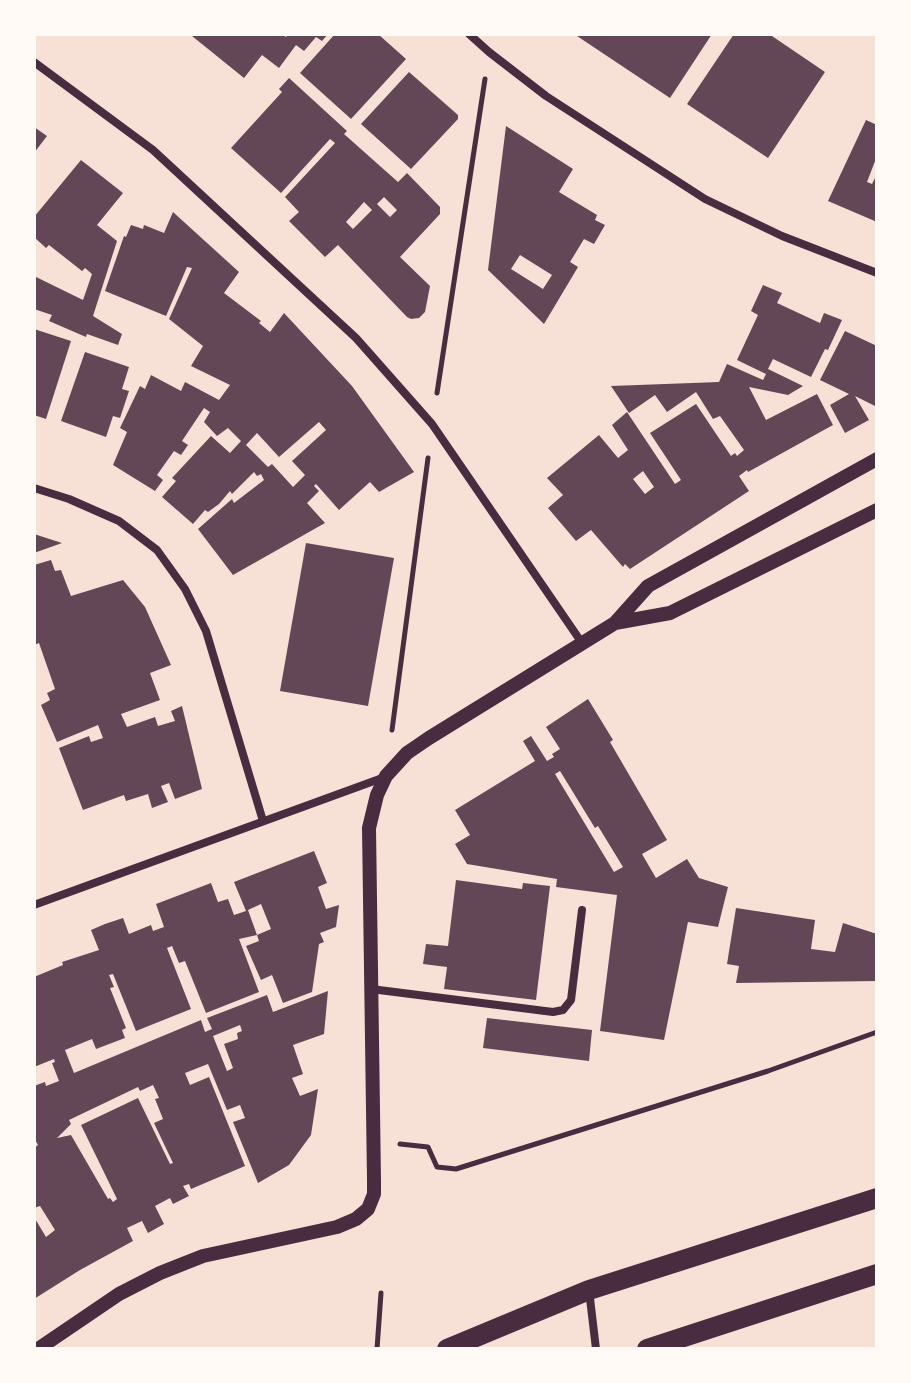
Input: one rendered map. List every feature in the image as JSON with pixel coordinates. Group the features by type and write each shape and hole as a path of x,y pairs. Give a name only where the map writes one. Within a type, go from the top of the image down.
{"main road":[{"path":"447,1349 589,1290 877,1198"},
{"path":"647,1349 877,1274"}],"street":[{"path":"469,34 546,96 705,199 782,236 877,273"},
{"path":"34,62 164,160 356,338 432,424 582,643"},
{"path":"38,1349 119,1294 160,1273 203,1256 337,1227 356,1219 368,1209 374,1194 369,828 377,795 386,776 407,753 429,738 615,623 648,586 877,459"},
{"path":"34,488 69,499 119,521 157,550 185,589 206,631 263,821"},
{"path":"615,623 670,613 877,510"},
{"path":"34,905 386,776"},
{"path":"371,989 553,1012 563,1010 571,1000 582,910"},
{"path":"589,1290 596,1349"}],"path":[{"path":"386,776 432,424 489,52"},
{"path":"373,1141 428,1147 437,1167 456,1169 768,1071 877,1032"},
{"path":"377,1349 381,1293"}],"building":[{"path":"193,34 282,34 286,37 288,34 328,34 322,41 316,37 304,51 296,45 279,68 262,55 244,78"},
{"path":"335,34 378,34 406,59 351,119 300,73"},
{"path":"574,34 712,34 670,98"},
{"path":"734,34 769,34 825,72 768,158 687,104"},
{"path":"409,72 458,115 458,119 411,169 361,124"},
{"path":"289,78 347,131 344,134 398,182 407,173 440,207 440,214 400,257 430,286 425,312 419,318 407,317 338,245 325,257 289,221 299,212 285,197 335,143 330,139 281,193 231,148 282,92 279,89","holes":["384,197 397,210 390,217 377,204","364,202 372,210 353,229 346,222"]},
{"path":"866,120 877,125 877,156 867,182 872,184 877,174 877,222 828,201"},
{"path":"506,126 573,169 559,192 597,215 595,220 605,225 594,244 584,239 570,262 578,267 544,324 488,270","holes":["520,255 552,275 543,289 511,269"]},
{"path":"34,127 47,136 34,153"},
{"path":"81,160 123,193 97,225 117,241 93,316 122,334 118,345 87,334 86,337 49,321 52,315 34,309 34,276 83,300 92,274 85,268 82,271 34,237 34,217"},
{"path":"173,212 239,272 224,293 261,321 259,323 270,332 284,313 352,386 414,472 379,492 370,482 339,510 316,484 314,486 319,491 307,503 325,523 233,575 198,529 232,499 234,503 264,480 261,474 257,476 254,472 232,494 230,491 219,504 208,512 205,510 193,524 162,497 176,481 172,478 211,436 230,453 241,441 228,428 217,436 204,422 210,412 204,408 182,441 188,445 181,455 174,451 157,475 163,480 155,491 113,465 127,432 120,428 140,386 145,389 151,375 181,391 185,382 219,400 230,385 191,366 203,346 169,319 192,268 187,267 166,316 105,291 124,236 131,225 143,229 144,225 164,233","holes":["319,422 326,430 292,461 305,475 293,487 272,464 268,467 246,445 257,433 279,457"]},
{"path":"763,285 782,293 777,303 820,323 824,313 842,320 811,377 773,359 768,369 803,386 788,395 749,387 766,420 817,394 833,425 747,470 739,476 749,491 630,569 625,564 623,567 591,530 576,541 548,508 563,495 547,478 599,435 618,458 628,450 612,425 627,412 675,484 681,480 650,433 696,404 731,456 735,453 737,456 744,450 720,416 713,419 696,392 667,412 655,395 629,413 611,386 719,382 727,364 763,380 766,374 737,360 758,315 751,311","holes":["643,471 654,487 645,494 633,479"]},
{"path":"34,329 71,341 46,419 34,415"},
{"path":"845,331 877,346 877,407 855,396 869,420 845,433 830,405 849,394 820,380"},
{"path":"85,352 129,367 122,389 129,391 120,418 113,416 106,437 61,421"},
{"path":"34,534 62,543 34,553"},
{"path":"306,543 394,558 368,706 280,691"},
{"path":"51,560 55,571 61,570 71,596 123,580 145,607 171,665 150,673 160,700 121,714 127,727 155,717 158,726 175,721 171,711 182,706 202,789 175,799 169,783 161,786 168,802 152,808 148,794 126,801 124,795 83,810 59,748 89,736 91,742 103,738 98,725 57,742 41,705 50,700 47,693 55,689 39,643 34,645 34,565"},
{"path":"588,699 667,840 642,854 656,878 687,859 699,878 728,887 718,927 688,922 664,1040 600,1031 617,895 556,887 557,879 467,864 455,844 470,835 455,810 535,761 523,741 531,736 547,761 554,757 552,754 560,749 546,727","holes":["560,771 595,828 598,826 623,867 614,872 555,774"]},
{"path":"314,851 327,883 318,887 326,909 339,905 336,927 320,933 324,942 319,944 312,992 283,1003 272,975 261,980 246,946 259,941 257,935 239,939 259,992 206,1013 185,961 179,963 172,946 167,948 191,1009 136,1031 113,974 109,975 114,987 110,988 126,1028 122,1030 125,1038 96,1049 92,1039 65,1050 74,1073 201,1020 205,1032 212,1029 207,1018 267,995 273,1012 328,991 324,1034 293,1045 303,1074 292,1078 300,1096 318,1089 311,1135 289,1165 258,1183 233,1122 245,1118 240,1105 227,1110 208,1064 185,1073 190,1085 209,1077 245,1166 191,1189 189,1184 183,1186 189,1196 173,1204 170,1198 155,1206 164,1224 148,1233 142,1221 127,1228 133,1241 34,1299 34,1217 46,1237 55,1230 40,1206 34,1208 34,1148 38,1145 34,1138 34,1086 59,1081 52,1063 54,1059 34,1067 34,977 63,965 62,962 99,950 91,930 105,924 123,918 129,934 151,925 153,931 164,927 156,904 211,883 218,902 228,899 234,915 246,911 234,882","holes":["261,904 271,929 257,935 248,910","240,1025 242,1031 237,1033 238,1039 224,1044 233,1068 227,1071 213,1036","153,1085 163,1119 154,1123 173,1163 170,1164 138,1098 81,1125 117,1199 113,1202 108,1199 71,1135 57,1138 71,1124 69,1120 138,1087 140,1091"]},
{"path":"456,880 522,889 523,883 550,886 536,1000 444,989 447,967 423,964 426,944 448,946"},
{"path":"736,908 815,920 811,949 835,952 843,923 877,934 877,981 736,983 739,966 727,964"},
{"path":"487,1018 592,1030 589,1061 483,1048"}]}
